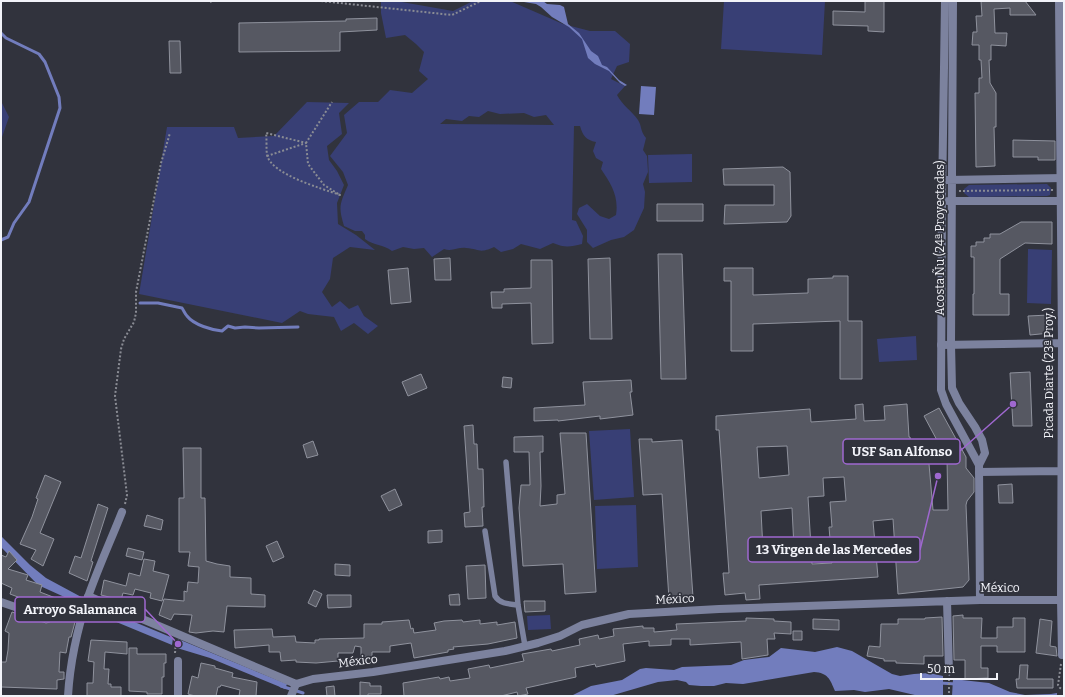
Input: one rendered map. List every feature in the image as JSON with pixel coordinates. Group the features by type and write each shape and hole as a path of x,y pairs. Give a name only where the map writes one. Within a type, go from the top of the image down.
{"street":[{"name":"Acosta Ñu (24ª Proyectadas)","path":"945,1 941,390 946,404 979,469"},
{"name":"Acosta Ñu (24ª Proyectadas)","path":"953,1 952,388 959,403 982,440 985,453 979,469 980,600"},
{"name":"Picada Diarte (23ª Proy.)","path":"1059,1 1058,52 1062,178 1063,343 1062,655"},
{"path":"944,34 953,33"},
{"path":"942,180 1062,178"},
{"path":"942,200 1062,201"},
{"path":"941,345 1063,343"},
{"path":"979,469 1062,471"},
{"path":"68,696 71,663 88,596 122,512"},
{"path":"88,596 296,686 291,696"},
{"name":"México","path":"296,686 313,679 373,672 506,651 560,636 582,625 629,614 718,609 947,601 1062,600"},
{"path":"947,601 949,674"},
{"path":"1,602 47,618"},
{"path":"178,661 178,696"}],"lane":[{"path":"506,462 518,605 525,646"},
{"path":"485,531 495,596 497,600 502,603 518,605"}],"path":[{"path":"321,1 452,15 481,1"},
{"path":"306,143 266,133 267,156 275,168 294,178 340,195 324,184 308,164 306,143 332,102"},
{"path":"122,512 127,495 115,396 123,344 134,322 136,313 136,292 161,163 170,133"},
{"path":"267,156 306,143"},
{"path":"952,191 1061,190"},
{"path":"175,651 176,639"},
{"path":"1062,655 1058,685 1060,688 1064,689"},
{"path":"949,674 949,696"}],"shaded area":[{"path":"381,1 396,1 453,11 473,1 510,1 563,24 590,31 615,31 630,44 629,62 617,66 611,79 625,86 617,95 638,120 646,138 643,150 647,156 648,172 643,184 645,192 644,208 634,230 624,237 611,240 593,248 587,242 587,230 577,214 579,208 587,204 600,216 609,219 616,215 617,208 611,185 601,169 603,162 596,158 593,151 596,142 585,137 580,126 574,126 572,220 576,221 583,236 582,244 574,246 561,246 553,243 540,249 521,244 513,249 501,252 494,247 482,251 466,248 450,250 444,249 432,257 424,248 414,249 403,247 392,251 365,239 365,235 362,231 355,231 344,226 341,214 341,205 348,185 343,172 330,156 347,133 344,115 359,102 378,102 390,90 412,93 428,79 419,71 424,52 405,35 386,38 381,13","holes":["488,111 500,114 524,113 534,117 546,115 554,125 440,124 446,119 462,121 469,116 479,117"]},
{"path":"518,1 543,1 547,4 560,5 564,7 568,24 579,33 591,51 598,56 602,65 607,67 619,80 627,85 625,86 620,83 609,71 595,64 588,58 582,39 569,27 552,17 536,4"},
{"path":"724,1 825,1 822,55 721,49"},
{"path":"641,86 656,87 654,115 639,114"},
{"path":"1,101 9,117 1,140"},
{"path":"307,102 349,103 339,113 342,134 327,146 329,160 337,171 344,185 337,203 338,224 356,235 375,250 350,247 333,258 330,279 322,292 332,307 340,301 349,309 358,305 364,316 378,326 368,334 354,323 341,331 334,317 308,314 300,311 282,323 139,294 167,127 234,127 238,138 274,136"},
{"path":"692,154 692,182 649,183 648,155"},
{"path":"1047,184 1051,188 1050,195 1047,196 969,197 964,193 964,189 969,185"},
{"path":"1028,249 1052,250 1051,304 1027,303"},
{"path":"916,336 917,360 879,362 877,339"},
{"path":"630,429 634,497 594,500 589,431"},
{"path":"636,505 638,567 597,569 595,506"},
{"path":"1,536 30,565 46,578 85,599 82,605 38,585 1,547"},
{"path":"88,601 173,638 172,645 87,608"},
{"path":"550,615 551,629 528,630 527,616"},
{"path":"178,639 287,684 285,689 210,658 177,648"},
{"path":"837,647 852,651 892,674 900,676 929,673 943,676 943,696 919,696 889,689 865,692 854,690 835,691 828,677 814,672 743,684 726,683 714,686 701,686 689,685 686,682 677,680 658,682 610,696 563,696 573,695 591,686 622,680 640,669 674,670 682,667 731,665 744,660 769,657 781,648 815,652"},
{"path":"953,679 989,683 1010,692 1025,695 1057,693 1057,696 952,696"}],"building":[{"path":"865,1 884,1 884,32 868,31 868,26 833,25 833,11 865,12"},
{"path":"981,1 1025,1 1036,15 1010,15 1010,8 994,9 995,33 1007,33 1006,46 991,45 991,60 989,60 990,83 996,93 996,127 994,127 995,166 976,167 975,93 979,93 979,78 982,78 981,60 979,60 979,45 972,45 973,32 977,32 976,16 982,16"},
{"path":"377,18 377,30 340,32 340,51 239,52 239,23 346,21 346,19"},
{"path":"169,41 180,41 181,73 170,73"},
{"path":"1013,140 1055,141 1055,160 1038,160 1038,157 1013,157"},
{"path":"783,167 790,172 791,216 787,222 724,224 725,205 774,205 774,185 724,185 723,169"},
{"path":"657,204 703,204 703,221 657,221"},
{"path":"1021,222 1052,222 1052,244 1025,243 1000,259 1000,294 1009,294 1009,315 973,315 974,257 971,257 971,246 976,246 976,242 984,242 984,238 990,238 990,234 1000,234"},
{"path":"658,254 682,254 686,379 661,379"},
{"path":"450,258 451,280 435,280 434,259"},
{"path":"610,258 612,339 590,339 588,259"},
{"path":"531,260 552,260 553,343 532,344 531,303 502,304 502,308 492,308 491,292 504,292 504,289 531,288"},
{"path":"408,268 411,302 391,304 388,270"},
{"path":"724,268 753,268 753,295 808,293 808,279 848,276 848,321 862,321 862,379 840,379 840,321 753,324 753,351 731,351 731,281 724,281"},
{"path":"1049,315 1050,333 1030,335 1028,316"},
{"path":"1030,372 1032,426 1013,426 1010,373"},
{"path":"421,374 427,388 408,396 402,382"},
{"path":"503,377 512,378 511,388 502,387"},
{"path":"631,380 632,392 630,392 633,415 600,419 600,416 558,421 534,421 534,408 585,405 583,382"},
{"path":"863,404 864,421 885,420 884,406 907,404 909,437 911,443 927,441 933,510 948,510 947,459 924,416 939,408 966,457 966,468 974,478 974,492 967,501 966,505 969,580 963,587 898,594 893,519 873,521 878,577 759,585 760,599 746,600 745,593 725,595 723,573 729,573 719,430 716,430 716,416 810,409 811,422 856,419 855,405","holes":["787,446 789,475 759,478 757,447","844,477 846,501 830,502 832,527 829,527 832,563 812,564 808,497 824,496 823,478","792,508 794,548 763,550 761,511"]},
{"path":"473,425 474,444 477,444 478,469 483,469 483,526 465,527 464,513 470,512 464,426"},
{"path":"560,433 586,433 596,592 565,594 563,564 523,566 519,508 521,485 530,485 529,452 514,452 514,437 543,436 543,452 540,452 540,506 557,504 557,495 565,494"},
{"path":"639,439 652,439 652,442 682,440 693,597 669,599 662,494 643,495"},
{"path":"313,441 318,455 307,458 303,445"},
{"path":"183,448 201,448 201,498 205,498 206,561 230,566 230,577 251,578 251,594 265,595 265,607 227,606 224,632 189,632 192,615 174,614 171,620 159,615 164,599 184,601 184,591 187,592 188,582 198,583 199,567 188,566 190,552 179,552 179,498 184,498"},
{"path":"45,475 61,482 40,533 54,539 43,566 31,559 36,550 20,544 32,517 38,499 36,498"},
{"path":"1012,484 1013,503 999,503 998,485"},
{"path":"395,489 402,505 389,511 381,496"},
{"path":"98,504 108,508 91,561 93,562 87,581 69,573 75,556 81,558"},
{"path":"147,515 163,520 161,530 144,526"},
{"path":"442,530 442,542 428,543 428,531"},
{"path":"277,541 284,557 273,562 266,546"},
{"path":"128,548 144,552 142,560 126,556"},
{"path":"9,551 17,560 8,569 28,575 26,580 42,585 40,592 79,607 71,637 69,637 66,653 60,652 59,672 64,672 64,679 57,680 57,689 1,687 1,662 6,662 8,650 9,633 5,631 12,612 46,623 50,622 52,617 49,613 16,601 18,597 10,594 12,588 1,583 1,555 6,557"},
{"path":"144,559 155,561 153,571 169,575 162,601 150,598 151,593 135,589 133,595 123,593 121,600 101,595 104,580 126,586 129,573 140,576"},
{"path":"335,564 350,565 350,576 335,575"},
{"path":"485,565 486,598 468,599 466,566"},
{"path":"314,590 322,594 316,607 308,603"},
{"path":"459,594 460,605 450,605 449,595"},
{"path":"327,595 351,595 351,607 328,608"},
{"path":"524,601 545,601 545,611 525,612"},
{"path":"963,615 963,618 982,618 981,638 997,638 997,627 1013,627 1013,618 1025,618 1025,652 997,652 997,646 981,646 981,668 988,668 988,678 965,679 965,660 954,660 953,616"},
{"path":"942,617 943,656 924,656 924,664 896,663 896,661 884,661 884,659 867,656 869,646 880,647 881,624 898,624 898,619 925,619"},
{"path":"746,618 774,619 774,621 791,622 791,634 774,633 775,639 767,639 768,655 742,659 741,642 690,645 690,639 671,639 671,645 649,646 649,641 623,644 625,661 596,667 595,664 575,668 576,677 526,688 528,694 518,696 517,692 501,696 404,696 403,683 439,677 440,679 449,677 450,681 470,678 468,669 489,665 490,668 524,661 522,654 551,649 552,651 580,645 579,639 598,635 599,639 614,636 613,629 643,626 643,628 654,628 654,632 677,630 676,624 746,621"},
{"path":"813,619 839,620 839,630 813,629"},
{"path":"1040,619 1052,621 1050,646 1056,647 1057,656 1036,653"},
{"path":"409,620 411,629 413,628 414,633 436,630 434,623 444,621 462,620 463,622 480,620 480,624 497,622 497,625 515,622 517,638 488,644 453,647 454,649 448,650 448,652 414,658 411,643 390,646 390,652 372,652 372,657 361,657 361,647 355,646 353,653 338,653 338,661 316,663 296,662 296,660 281,661 280,652 269,652 269,645 235,648 234,630 272,629 273,637 295,636 296,642 315,643 315,640 319,639 364,638 364,624 382,624 382,622"},
{"path":"793,631 802,631 802,640 793,640"},
{"path":"91,640 127,642 127,654 105,652 104,669 109,669 108,684 111,684 111,687 121,687 121,696 87,696 87,683 93,683 94,662 88,661"},
{"path":"129,648 137,648 137,654 166,654 166,663 164,663 164,677 162,677 162,694 147,694 147,692 129,691"},
{"path":"201,663 215,666 215,668 233,673 232,677 257,682 256,696 239,696 240,690 221,685 218,687 216,696 195,696 188,694 192,676 198,678"},
{"path":"1020,665 1028,665 1027,679 1053,679 1053,688 1017,688 1016,679 1019,679"},
{"path":"360,682 370,683 370,686 381,686 381,694 368,694 368,696 360,696"},
{"path":"334,686 335,696 327,696 326,687"}],"waterway":[{"path":"1,33 6,38 39,54 45,62 59,97 60,108 29,202 14,223 8,237 1,240"},
{"path":"140,303 158,303 182,308 186,315 194,322 208,328 222,331 228,326 235,328 298,327"},
{"path":"940,683 956,684"},
{"path":"281,686 303,693"}],"place":[{"name":"USF San Alfonso","path":"1013,404"},
{"name":"13 Virgen de las Mercedes","path":"938,476"},
{"name":"Arroyo Salamanca","path":"178,644"}]}
